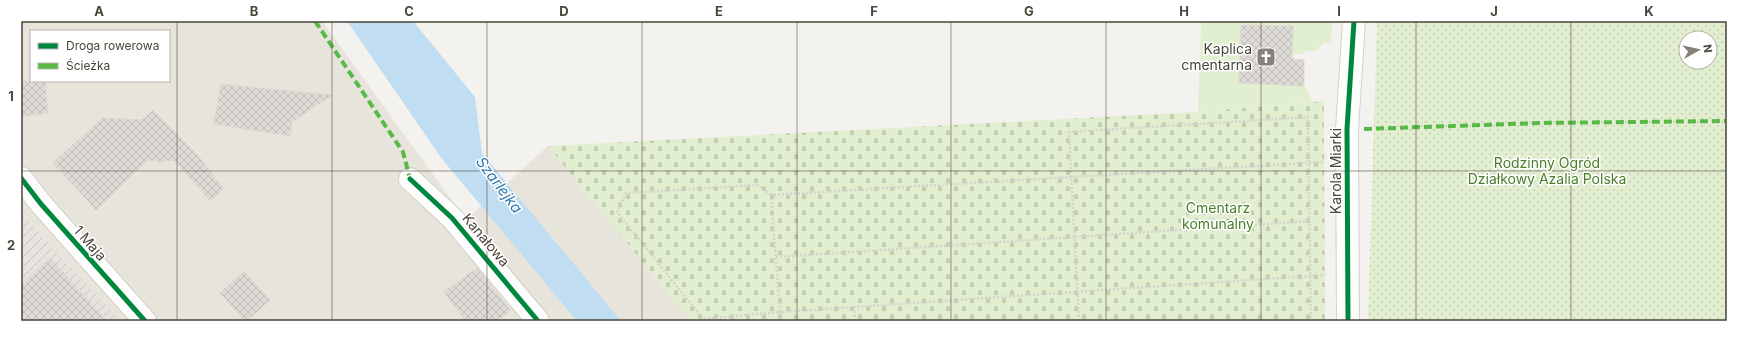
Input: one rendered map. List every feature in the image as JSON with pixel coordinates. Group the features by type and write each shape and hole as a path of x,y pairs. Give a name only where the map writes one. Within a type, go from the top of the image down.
{"street":[{"name":"Karola Miarki","path":"1348,321 1347,129 1354,21"},
{"name":"1 Maja","path":"21,178 41,204 145,321"},
{"name":"Kanałowa","path":"410,179 452,218 538,321"}],"path":[{"path":"1079,321 1069,132 1308,117 1310,162 1311,321"},
{"path":"1324,161 771,194 758,185 626,193 617,212 703,318 1325,275"},
{"path":"771,194 780,321"},
{"path":"776,257 1310,221"},
{"path":"854,307 855,321"}],"shaded area":[{"path":"21,21 322,21 466,220 548,146 691,321 121,321 21,213"},
{"path":"21,213 121,321 21,321"}],"green space":[{"path":"1201,21 1332,21 1331,43 1323,43 1316,51 1305,51 1304,54 1292,54 1293,27 1241,25 1239,83 1304,86 1313,102 1198,112"},
{"name":"Rodzinny Ogród Działkowy Azalia Polska","path":"1377,21 1727,21 1727,321 1368,321"},
{"name":"Cmentarz komunalny","path":"1324,101 1325,321 691,321 548,146 1198,112"}],"water":[{"name":"Szarlejka","path":"347,21 413,21 475,97 482,153 621,321 577,321 442,159"}],"building":[{"name":"Kaplica cmentarna","path":"1241,25 1293,26 1292,59 1304,60 1304,86 1239,83"},
{"path":"21,81 45,82 48,113 21,117"},
{"path":"221,84 332,95 292,122 290,136 214,124"},
{"path":"153,110 199,157 224,189 210,201 174,160 158,162 148,160 96,210 53,163 102,118 142,120"},
{"path":"50,258 107,321 21,321 21,285"},
{"path":"477,268 511,311 496,321 465,321 444,292"},
{"path":"244,271 270,300 247,321 245,321 220,293"}],"marked path":[{"path":"315,21 403,152 410,179"},
{"path":"1364,129 1540,123 1727,121"}],"cycle path":[{"path":"1348,321 1347,129 1354,21"},
{"path":"21,178 41,204 145,321"},
{"path":"410,179 452,218 538,321"}],"place":[{"name":"Kaplica cmentarna","path":"1266,57"}]}
